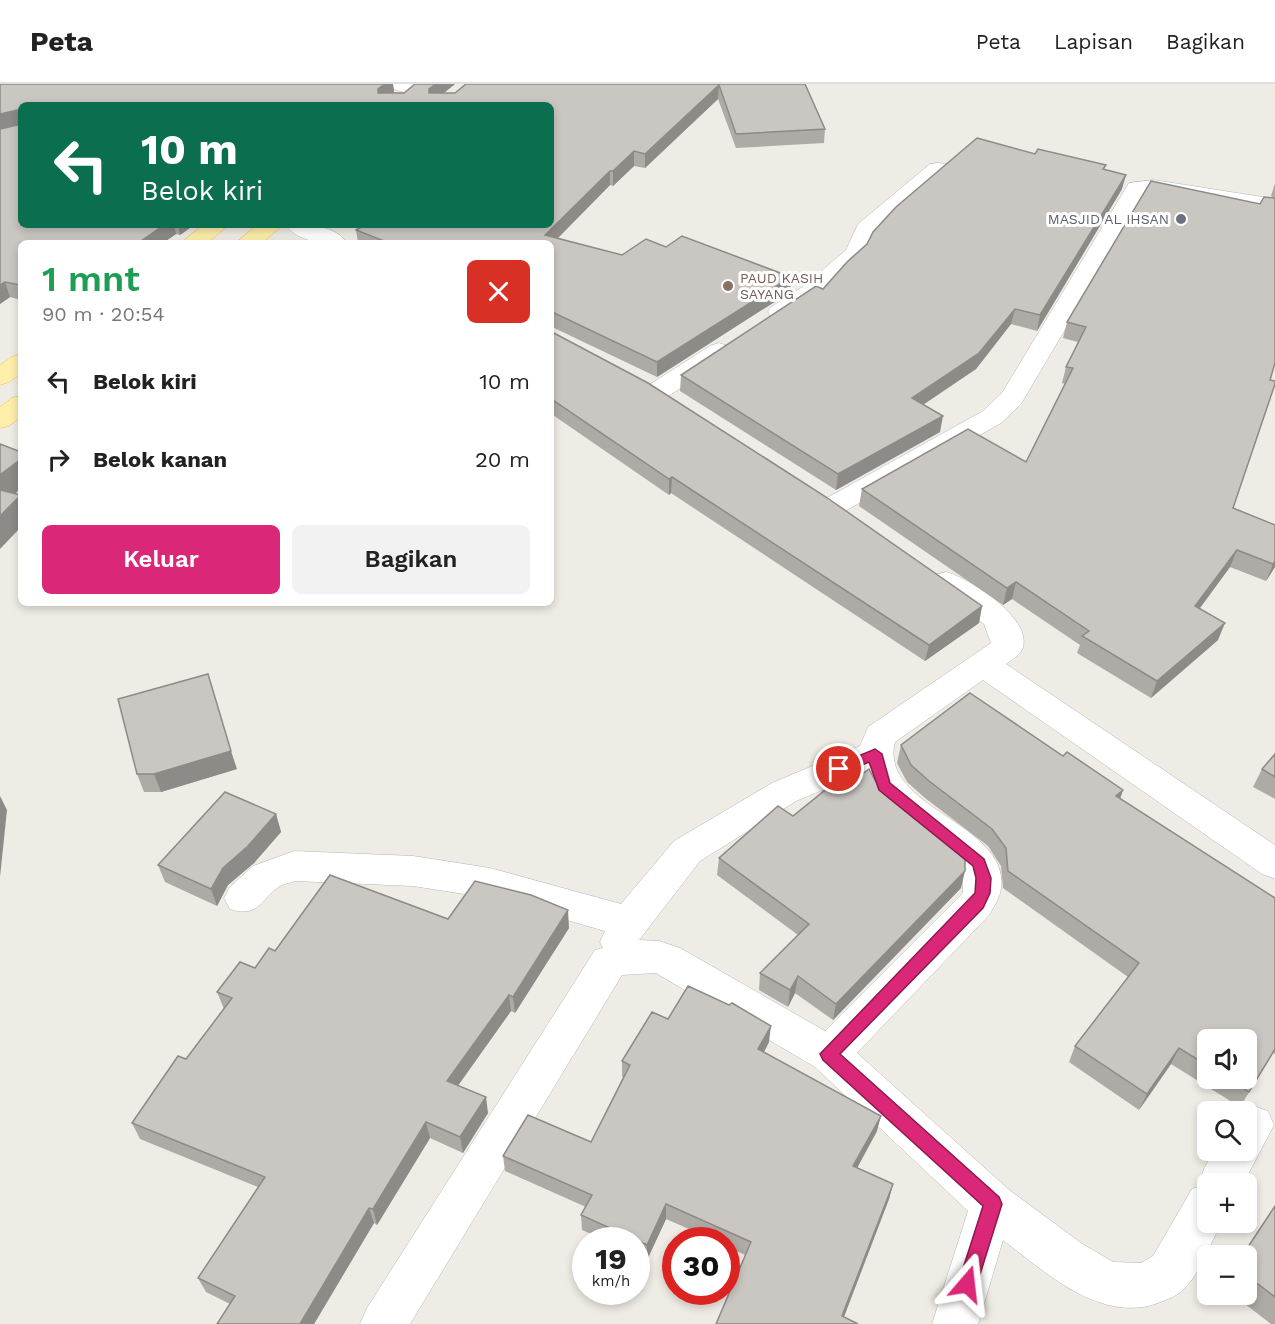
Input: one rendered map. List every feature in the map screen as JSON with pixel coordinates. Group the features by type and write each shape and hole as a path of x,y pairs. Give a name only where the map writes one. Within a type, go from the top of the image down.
{"main road":[{"path":"394,102 411,86"},
{"path":"196,240 214,228"},
{"path":"251,240 268,228"},
{"path":"0,420 18,406"}],"street":[{"path":"764,322 812,291 856,253 866,229 938,169"},
{"path":"835,505 992,417 1012,398 1137,188 1154,186 1275,206"},
{"path":"304,228 330,240"},
{"path":"687,410 643,383 735,341"},
{"path":"806,486 864,526"},
{"path":"829,1054 977,903 982,893 984,878 979,863 885,787 878,773 875,754 880,736 1007,647 1006,628 1000,620 922,566"},
{"path":"985,664 1275,864"},
{"path":"382,1324 609,962 629,922 687,851 784,792 875,754"},
{"path":"243,898 266,876 294,866 401,871 490,883 629,922"},
{"path":"609,962 653,954 666,959 829,1054 993,1204 1079,1267 1110,1284 1131,1288 1147,1286 1169,1272 1197,1223"},
{"path":"955,1324 993,1204"}],"building":[{"path":"0,84 385,84 378,89 378,93 404,93 415,84 436,84 429,89 429,93 455,93 466,84 805,84 825,129 736,134 719,85 645,154 634,151 613,171 610,171 554,226 554,102 18,102 18,110 0,114"},
{"path":"18,125 18,228 160,228 142,240 18,240 18,285 5,282 0,285 0,129"},
{"path":"977,138 1035,154 1038,149 1106,165 1103,169 1126,175 1040,315 1015,309 979,353 912,398 943,416 838,474 681,375 816,286 823,289 867,244 873,232 896,207"},
{"path":"1151,181 1260,204 1264,197 1275,198 1275,363 1270,380 1275,381 1275,384 1233,508 1275,525 1275,561 1273,564 1237,550 1195,606 1225,623 1157,681 1082,636 1089,631 1016,582 1007,588 862,489 968,429 1026,462 1073,368 1066,367 1086,327 1067,322"},
{"path":"360,228 552,228 545,235 622,255 646,239 666,247 682,236 791,277 657,362 554,313 554,240 381,240 356,230"},
{"path":"554,333 648,383 826,497 982,606 929,645 672,477 669,479 554,401"},
{"path":"0,444 18,451 18,461 0,475"},
{"path":"0,490 18,494 18,498 0,516"},
{"path":"208,674 231,751 154,774 137,774 118,699"},
{"path":"970,693 1063,756 1067,752 1123,790 1116,796 1275,898 1275,1049 1257,1079 1257,1029 1197,1029 1197,1059 1179,1048 1147,1094 1075,1046 1139,963 1008,871 1006,848 992,829 911,765 901,745"},
{"path":"1275,754 1275,777 1262,769"},
{"path":"869,769 875,780 965,855 965,871 836,1004 798,976 790,990 760,973 809,924 719,858 778,806 793,816 845,774 854,780"},
{"path":"225,792 276,814 248,846 223,868 211,889 158,865"},
{"path":"330,875 448,919 475,881 531,895 568,910 513,997 509,995 447,1081 486,1097 460,1137 426,1122 373,1209 369,1208 300,1324 217,1324 235,1296 198,1278 265,1177 132,1123 178,1056 186,1059 232,998 217,992 240,962 255,968 269,948 275,951"},
{"path":"688,986 729,1005 732,1003 771,1026 758,1049 881,1116 853,1166 893,1184 842,1316 858,1324 716,1324 724,1305 740,1305 740,1268 751,1242 740,1237 740,1227 717,1227 666,1204 650,1239 650,1227 607,1227 581,1215 592,1195 503,1156 528,1115 591,1142 630,1065 622,1061 652,1012 668,1019"},
{"path":"1275,1206 1275,1297 1257,1283 1257,1245 1249,1245"}],"place":[{"name":"MASJID AL IHSAN","path":"1181,219"},
{"name":"PAUD KASIH SAYANG","path":"728,286"}],"route":[{"path":"839,769 875,754 878,773 885,787 979,863 984,878 982,893 977,903 829,1054 993,1204 967,1284"}]}
